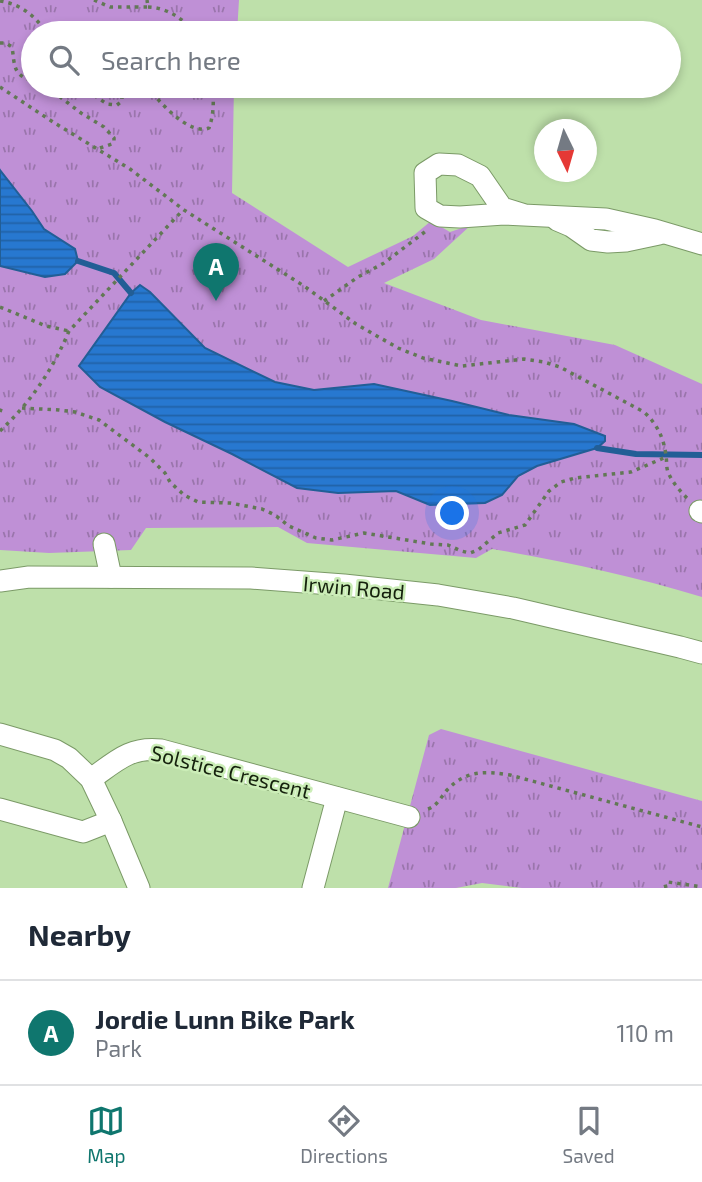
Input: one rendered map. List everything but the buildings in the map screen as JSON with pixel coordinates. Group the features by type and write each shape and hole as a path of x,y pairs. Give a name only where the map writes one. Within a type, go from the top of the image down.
{"street":[{"path":"525,215 502,208 480,176 458,164 439,164 425,173 426,208 440,216 549,216 592,240 626,241 665,233 702,244"},
{"path":"104,544 110,577"},
{"name":"Irwin Road","path":"0,581 29,577 251,578 344,584 438,595 513,608 702,653"},
{"path":"0,734 55,750 69,758 91,779 139,888"},
{"name":"Solstice Crescent","path":"91,779 125,755 147,748 337,797 418,813"},
{"name":"Solstice Crescent","path":"313,888 337,797"},
{"path":"0,809 83,832 111,821"}],"path":[{"path":"94,0 110,7 159,9 172,13 183,21"},
{"path":"147,0 148,7"},
{"path":"0,1 29,12 37,21"},
{"path":"0,43 12,47 13,62 21,76"},
{"path":"0,87 130,169 184,210 304,286 366,330 398,348 423,358 462,366 524,359 544,362 560,367 644,412 652,420 664,443 667,470 671,478 701,511"},
{"path":"62,98 101,125 114,138 112,144 97,149"},
{"path":"98,98 107,104 117,105 122,98"},
{"path":"157,98 180,119 204,130 209,128 213,114 212,98"},
{"path":"0,431 45,379 69,331 184,210"},
{"path":"324,301 403,250 445,216"},
{"path":"0,307 46,326 69,331"},
{"path":"0,412 2,406"},
{"path":"22,408 67,411 99,420 150,458 184,495 198,502 230,503 262,509 306,535 324,540 364,533 449,545 470,553 478,550 498,533 524,524 549,491 561,482 631,472 666,457"},
{"path":"418,813 432,808 460,778 488,772 510,775 702,827"},
{"path":"666,888 665,884 668,882 702,887"}],"green space":[{"path":"0,0 239,0 238,21 21,21 21,98 234,98 232,193 348,267 413,236 431,221 450,232 471,225 434,259 384,283 481,320 615,345 702,384 702,597 598,570 492,549 476,558 307,543 278,527 146,528 131,550 49,553 0,550"},
{"path":"441,729 702,801 702,888 522,888 482,883 456,888 388,888 429,735"}],"water":[{"path":"0,170 44,229 75,249 78,261 65,274 45,277 0,266"},
{"path":"140,285 205,348 275,382 314,390 374,384 509,415 574,424 605,436 605,441 597,448 537,466 518,476 502,495 485,503 430,505 396,491 338,493 297,488 100,387 79,366 131,293"}],"waterway":[{"path":"78,261 114,273 131,293"},
{"path":"597,448 636,454 702,455"}],"place":[{"name":"Jordie Lunn Bike Park","path":"216,301"}]}
